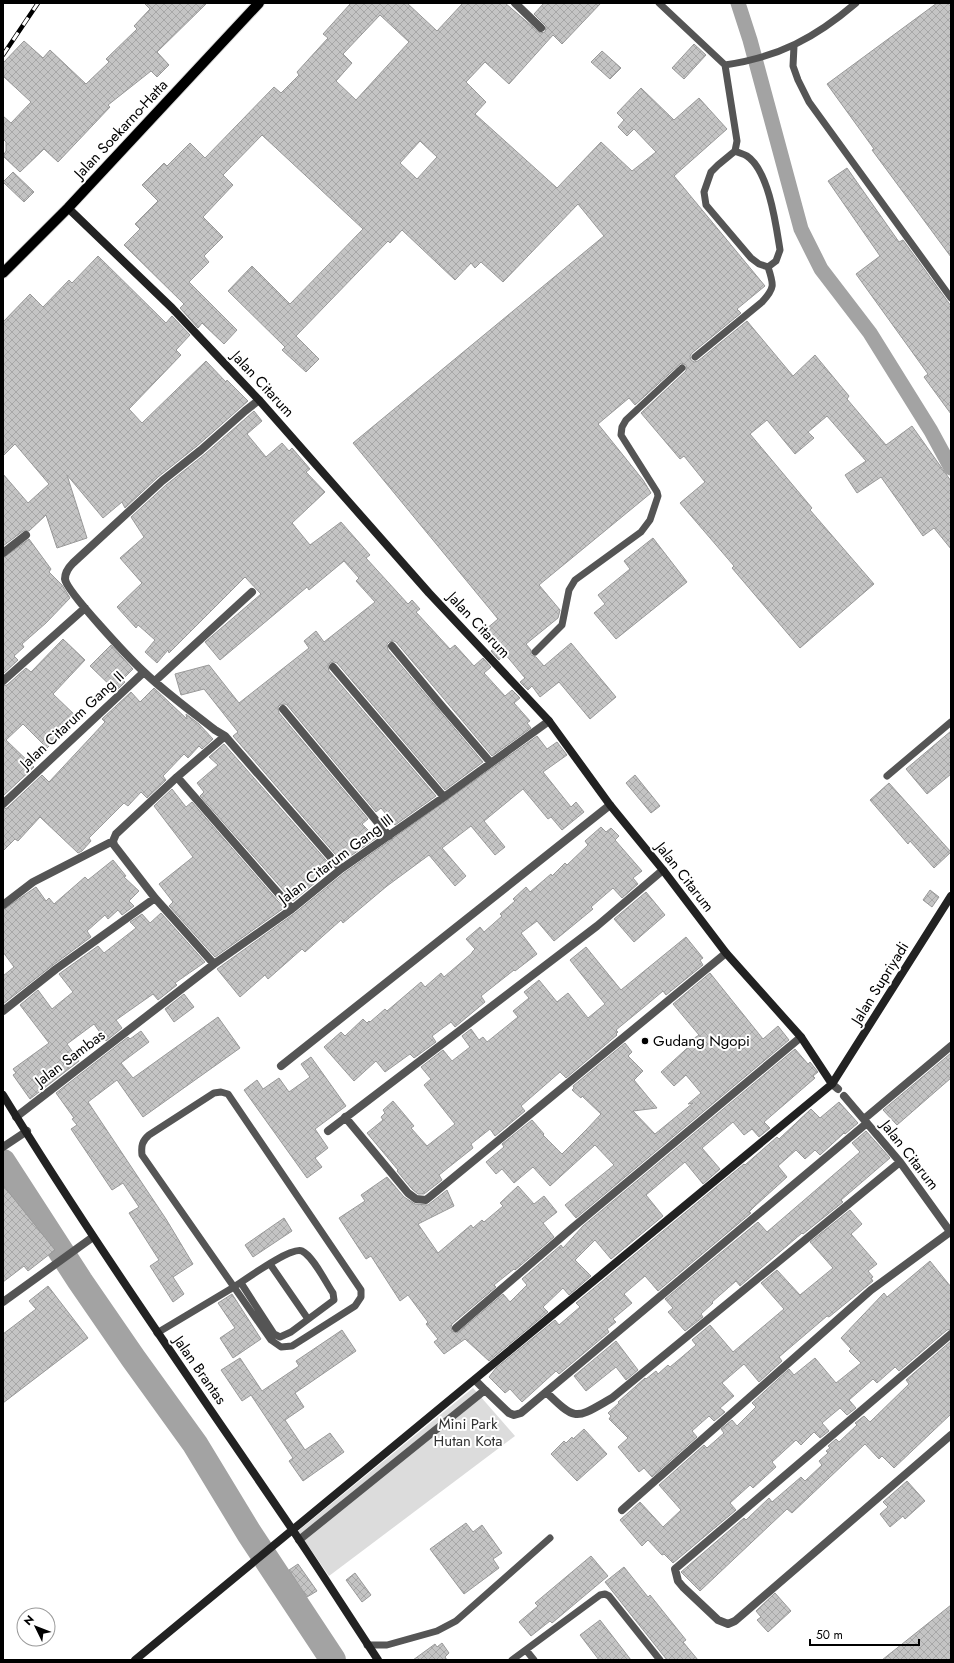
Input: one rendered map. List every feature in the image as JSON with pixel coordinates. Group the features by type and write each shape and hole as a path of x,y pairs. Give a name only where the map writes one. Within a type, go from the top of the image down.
{"main road":[{"name":"Jalan Soekarno-Hatta","path":"3,273 68,208 259,3"},
{"name":"Jalan Citarum","path":"68,208 172,308 260,400 429,593 549,721 610,805 663,870 726,953 801,1038 835,1087"},
{"name":"Jalan Supriyadi","path":"135,1660 292,1529 835,1087 951,896"},
{"name":"Jalan Brantas","path":"3,1095 93,1237 292,1529 378,1660"}],"street":[{"path":"515,3 541,28"},
{"path":"260,400 162,481 73,563 67,571 65,578 67,586 85,608 144,672 215,730 226,736 341,869"},
{"path":"3,553 26,535"},
{"path":"155,681 252,592"},
{"path":"3,681 85,608"},
{"path":"392,646 491,763"},
{"path":"332,667 444,797"},
{"name":"Jalan Citarum Gang II","path":"3,804 144,672"},
{"path":"283,709 389,836"},
{"name":"Jalan Citarum Gang III","path":"141,1021 214,964 292,909 341,869 549,721"},
{"path":"3,905 33,882 113,841 116,834 177,777 226,736"},
{"path":"177,777 292,909"},
{"path":"281,1066 610,805"},
{"path":"113,841 114,845 155,898 214,964"},
{"path":"328,1131 597,926 663,870"},
{"path":"3,1011 56,969 155,898"},
{"path":"345,1117 408,1193 416,1199 426,1200 726,953"},
{"name":"Jalan Sambas","path":"16,1117 141,1021"},
{"path":"456,1328 548,1249 801,1038"},
{"path":"475,1380 509,1413 514,1415 521,1413 865,1121 951,1046"},
{"name":"Jalan Citarum","path":"844,1096 900,1162 950,1232"},
{"path":"3,1147 26,1131"},
{"path":"546,1392 565,1411 576,1415 586,1413 612,1398 900,1162"},
{"path":"622,1510 871,1290 950,1232"},
{"path":"3,1302 93,1237"},
{"path":"951,1334 675,1569 678,1581 718,1620 728,1624 735,1621 951,1435"},
{"path":"299,1540 485,1390"}],"lane":[{"path":"659,3 725,66 737,141 735,151 718,164 711,172 704,192 706,205 751,258 759,264 768,267"},
{"path":"725,66 786,50 819,32 856,3"},
{"path":"794,46 793,66 809,102 951,298"},
{"path":"735,151 746,155 757,166 766,183 780,250 776,261 768,267"},
{"path":"695,357 762,302 771,292 774,284 768,267"},
{"path":"535,652 562,625 569,590 575,580 641,532 650,520 658,496 657,492 621,435 622,427 626,420 682,368"},
{"path":"887,776 951,722"},
{"path":"221,1092 228,1094 361,1290 362,1297 355,1306 292,1346 281,1347 271,1340 260,1319 142,1155 141,1147 144,1140 214,1093 221,1092"},
{"path":"157,1333 288,1253 298,1250 303,1252 311,1259 333,1293 334,1300 308,1320 280,1337 274,1334 260,1319"},
{"path":"270,1264 308,1320"},
{"path":"367,1644 387,1645 437,1631 456,1621 550,1538"},
{"path":"512,1660 600,1595 605,1594 609,1596 660,1660"},
{"path":"526,1650 534,1660"}],"green space":[{"name":"Mini Park Hutan Kota","path":"473,1388 515,1436 329,1576 298,1531"}],"building":[{"path":"144,3 207,3 157,52 169,65 157,77 151,71 108,105 110,107 58,162 44,149 20,172 3,156 6,151 6,142 3,139 3,116 11,123 31,102 3,76 3,63 24,41 43,58 50,50 86,84 109,62 106,59 137,29 134,26 150,9"},
{"path":"351,3 407,3 437,31 463,3 505,3 540,33 545,32 546,26 534,14 544,3 601,3 562,44 553,35 509,84 485,62 466,82 486,102 475,114 557,188 601,142 632,171 656,152 634,129 627,136 618,127 624,120 617,113 641,88 674,120 699,98 727,129 674,176 765,286 737,309 741,313 692,353 690,356 691,360 694,362 698,361 747,321 793,376 815,355 849,396 847,399 886,445 912,426 951,481 951,549 934,528 923,536 881,477 857,493 845,475 866,461 827,416 808,432 814,438 795,454 767,420 750,434 812,508 810,510 874,584 800,648 732,568 734,566 680,503 705,482 684,456 680,459 641,413 686,371 686,365 681,363 635,405 629,398 598,424 643,480 651,493 539,585 560,610 558,618 526,644 531,650 531,655 536,657 544,666 571,643 616,697 590,719 559,682 540,697 532,686 528,690 520,682 525,678 505,654 499,660 491,651 497,645 485,630 498,619 353,443 604,236 578,204 503,282 481,262 475,268 471,263 455,280 402,230 390,243 388,241 296,336 319,359 306,372 282,350 285,347 228,291 252,266 290,304 363,229 262,135 223,175 233,185 203,217 223,237 204,256 209,262 189,282 237,330 224,344 202,323 198,328 180,308 184,304 124,245 140,229 135,224 158,201 142,185 164,163 167,166 190,143 205,158 274,87 281,93 299,75 297,72 328,38 323,34","holes":["380,15 409,42 356,100 336,81 352,63 343,54","420,141 437,157 417,179 400,163"]},
{"path":"937,3 951,3 951,257 872,150 874,149 827,84"},
{"path":"694,44 706,55 684,79 672,68"},
{"path":"602,51 621,68 610,79 591,62"},
{"path":"847,168 899,242 903,240 951,306 951,414 924,377 928,374 856,274 880,256 828,181"},
{"path":"13,172 34,192 24,202 3,182"},
{"path":"98,256 166,323 172,316 190,335 176,350 181,355 129,409 142,423 206,361 226,382 227,380 248,401 197,446 158,477 125,508 122,502 103,518 67,475 87,538 57,548 46,515 29,531 23,531 3,546 3,474 28,503 49,484 15,444 3,456 3,322 30,294 43,307 69,280 72,283"},
{"path":"254,411 262,421 247,434 266,457 282,443 289,451 292,448 310,469 306,472 325,492 292,523 310,545 341,522 370,555 366,558 408,604 412,600 420,609 416,612 450,649 455,645 474,666 483,658 491,667 484,673 505,696 512,690 520,698 514,703 530,721 527,723 531,728 492,756 396,642 389,642 387,644 388,650 483,762 445,790 337,663 330,663 328,666 329,671 436,796 395,825 381,808 376,812 287,705 280,705 278,707 279,713 368,819 362,824 376,838 342,862 233,736 238,732 204,689 181,695 175,674 209,665 239,703 309,648 304,641 316,631 324,642 375,602 356,581 359,578 344,561 309,590 307,587 220,660 205,642 261,594 245,577 169,653 168,650 157,663 145,652 155,640 138,625 136,628 117,607 142,583 120,558 144,537 131,517 166,485 205,454"},
{"path":"653,538 687,582 616,639 594,613 605,604 598,595 630,569 624,561"},
{"path":"29,539 51,569 49,572 62,585 70,598 46,623 22,644 24,647 14,656 18,660 3,674 3,558"},
{"path":"63,639 85,660 53,694 78,718 47,748 23,724 6,740 34,767 3,796 3,686 7,685 26,668 31,672"},
{"path":"111,645 133,669 122,680 125,682 116,691 90,666"},
{"path":"154,688 187,719 186,714 199,724 213,739 202,749 199,746 188,758 184,754 163,776 166,780 147,798 141,792 128,806 124,803 89,838 91,841 82,851 78,853 40,817 18,841 15,839 3,851 3,809 7,808 42,775 49,782 105,722 102,719 131,692 140,702"},
{"path":"951,731 951,774 927,794 906,769"},
{"path":"537,736 547,749 557,742 567,755 543,772 571,807 576,802 584,812 562,830 551,817 548,819 523,789 484,821 505,847 495,855 471,826 442,848 466,876 455,886 429,855 387,886 343,923 341,920 305,952 302,949 268,979 265,975 240,997 217,969 295,913 344,873"},
{"path":"224,744 333,868 293,901 200,796 204,792 197,783 218,765 209,757"},
{"path":"635,775 660,806 651,813 626,783"},
{"path":"889,783 951,852 934,868 910,841 908,844 870,800"},
{"path":"172,789 186,807 192,802 284,908 215,957 169,906 173,902 159,884 193,857 154,806"},
{"path":"601,827 606,832 611,828 619,836 615,840 642,871 633,878 638,884 622,898 613,888 591,907 593,909 554,941 537,921 521,933 537,954 481,996 485,1002 455,1027 451,1022 432,1036 436,1042 414,1058 410,1054 385,1072 376,1061 354,1081 324,1047 341,1032 345,1036 363,1019 367,1023 369,1021 370,1022 385,1009 387,1011 421,982 425,987 441,973 444,977 475,949 466,939 480,927 484,932 502,916 500,914 515,901 513,899 526,887 530,892 551,874 552,876 565,863 567,865 588,845 585,841"},
{"path":"113,860 126,876 124,877 139,891 129,901 134,906 122,915 118,910 108,919 105,915 87,931 91,937 3,1004 3,976 14,967 3,952 3,910 36,887 46,901 49,898 54,904 85,877 88,880"},
{"path":"930,890 939,897 932,907 923,900"},
{"path":"646,892 665,915 634,942 614,919"},
{"path":"161,913 205,962 175,983 177,985 158,1000 153,994 116,1020 122,1028 106,1041 94,1024 67,1044 79,1061 30,1099 13,1075 16,1073 13,1069 49,1043 20,1005 38,990 52,1009 73,992 59,974 98,946 104,953 136,928 130,922 142,914 150,923"},
{"path":"686,937 703,958 700,960 703,965 666,995 663,991 616,1030 618,1032 616,1034 617,1035 566,1078 560,1072 521,1106 525,1111 495,1136 490,1129 471,1144 473,1148 439,1175 442,1180 424,1194 418,1194 412,1189 367,1133 383,1120 381,1117 385,1113 383,1110 393,1101 414,1126 411,1128 427,1146 455,1124 424,1085 431,1079 421,1067 443,1050 452,1061 470,1047 462,1036 471,1029 479,1040 483,1037 487,1042 518,1017 513,1011 529,998 524,992 539,980 557,1002 568,993 588,1018 605,1004 570,960 586,947 621,990"},
{"path":"710,973 763,1039 778,1026 789,1040 576,1218 565,1205 614,1165 595,1145 550,1186 533,1167 514,1183 502,1169 496,1174 486,1162 504,1147 502,1144 532,1120 544,1134 543,1135 562,1154 587,1129 601,1114 582,1096 581,1098 572,1090 574,1088 573,1086 625,1043 632,1052 628,1056 643,1071 634,1080 657,1108 633,1111 655,1134 693,1103 688,1104 701,1093 686,1075 674,1086 661,1072 695,1041 693,1039 699,1035 673,1004"},
{"path":"184,994 194,1007 174,1022 165,1009"},
{"path":"218,1017 240,1048 143,1117 117,1080 88,1102 166,1219 193,1264 173,1277 184,1294 173,1302 150,1266 159,1260 129,1213 139,1207 123,1183 112,1190 71,1129 77,1125 72,1119 74,1118 56,1093 128,1037 130,1039 141,1031 149,1042 121,1063 133,1078"},
{"path":"795,1049 808,1064 810,1062 818,1072 813,1076 815,1078 764,1122 770,1128 759,1137 752,1129 744,1135 733,1122 702,1148 720,1169 703,1184 685,1162 646,1195 663,1216 611,1259 595,1240 575,1260 591,1276 569,1295 563,1288 543,1307 548,1312 489,1361 465,1339 444,1354 434,1342 438,1339 426,1324 428,1322 408,1295 400,1301 371,1256 366,1259 339,1218 365,1201 361,1195 387,1177 404,1197 415,1204 428,1205 447,1190 454,1206 418,1224 438,1253 471,1225 473,1228 482,1220 484,1222 503,1206 500,1203 518,1186 534,1204 544,1196 557,1212 543,1223 554,1237 515,1270 514,1269 494,1285 496,1287 452,1324 452,1331 457,1333 503,1294 510,1302 527,1285 522,1279 561,1245 563,1248 583,1226"},
{"path":"951,1053 951,1078 897,1125 883,1110"},
{"path":"311,1057 346,1106 315,1129 328,1148 315,1158 322,1167 307,1178 244,1090 257,1080 263,1089 279,1078 289,1092 310,1077 301,1064"},
{"path":"839,1102 858,1123 845,1134 844,1133 820,1155 815,1150 805,1159 796,1150 778,1166 787,1177 749,1212 751,1213 658,1291 645,1276 624,1294 632,1303 613,1319 616,1322 607,1329 609,1332 559,1374 556,1371 522,1402 510,1389 505,1393 489,1377 496,1368 555,1320 559,1325 580,1307 576,1303 744,1164 745,1165 777,1137 779,1139 811,1109 820,1118"},
{"path":"866,1131 890,1158 841,1200 843,1202 803,1234 802,1233 740,1286 736,1281 701,1314 703,1317 685,1331 668,1312 673,1308 665,1299 758,1222 767,1232 860,1152 852,1143"},
{"path":"3,1185 55,1250 28,1271 24,1266 3,1282"},
{"path":"850,1210 862,1224 851,1234 877,1264 868,1271 873,1277 871,1278 873,1281 829,1317 827,1316 779,1357 782,1361 759,1382 744,1364 722,1383 734,1396 720,1408 725,1412 714,1421 709,1416 692,1431 697,1437 652,1477 644,1468 639,1472 618,1447 628,1438 609,1419 611,1416 608,1413 645,1378 646,1379 656,1371 658,1374 668,1365 670,1367 696,1345 692,1340 710,1325 733,1352 784,1309 761,1283 777,1270 800,1295 833,1268 810,1242"},
{"path":"284,1218 292,1231 253,1257 245,1245"},
{"path":"930,1261 951,1287 951,1329 947,1330 899,1371 895,1367 877,1383 873,1379 849,1400 856,1408 847,1415 840,1408 822,1423 829,1431 820,1438 814,1432 801,1445 796,1440 772,1462 776,1467 753,1488 750,1485 730,1503 736,1510 673,1563 664,1554 662,1555 648,1540 642,1546 620,1520 640,1502 663,1527 681,1510 659,1485 704,1445 707,1448 724,1433 721,1429 732,1420 737,1426 756,1407 752,1403 789,1369 794,1375 815,1358 836,1383 861,1363 849,1351 851,1349 841,1338 884,1293 887,1297"},
{"path":"48,1286 88,1338 3,1403 3,1334 36,1309 29,1301"},
{"path":"232,1294 261,1339 233,1358 220,1338 235,1328 218,1303"},
{"path":"342,1330 356,1351 295,1393 304,1407 285,1420 305,1450 330,1433 344,1452 303,1481 289,1461 293,1458 251,1395 242,1401 221,1370 240,1358 262,1391 299,1366 296,1361"},
{"path":"616,1341 638,1370 626,1380 616,1367 586,1391 574,1376"},
{"path":"951,1341 951,1414 894,1468 882,1456 879,1459 865,1444 792,1513 787,1509 700,1591 681,1572 744,1518 746,1520 769,1498 772,1502 801,1477 805,1481 822,1465 819,1461 828,1453 826,1451 830,1448 828,1446 836,1439 839,1442 857,1425 855,1423 864,1416 870,1422 909,1384 906,1380"},
{"path":"584,1429 607,1454 577,1481 551,1454 564,1441 566,1443 572,1437 573,1439"},
{"path":"907,1481 925,1501 905,1519 903,1516 890,1527 880,1514 888,1507 883,1502"},
{"path":"466,1523 473,1532 482,1525 502,1553 493,1559 499,1568 464,1594 430,1549"},
{"path":"591,1556 608,1576 552,1623 550,1621 531,1636 519,1622 538,1606 535,1603"},
{"path":"298,1564 317,1591 307,1597 289,1570"},
{"path":"624,1567 648,1597 650,1595 686,1640 683,1642 698,1660 667,1660 605,1582"},
{"path":"355,1573 371,1595 362,1602 346,1580"},
{"path":"775,1593 791,1611 768,1632 757,1620 761,1617 756,1611"},
{"path":"951,1605 951,1660 882,1660"},
{"path":"600,1620 631,1660 599,1660 580,1635"},
{"path":"442,1643 449,1653 445,1657 447,1660 413,1660 435,1644 437,1647"}],"waterway":[{"path":"738,3 750,40 801,229 821,269 870,333 931,431 951,468"},
{"path":"3,1162 80,1281 195,1444 249,1533 333,1660"}],"railway":[{"path":"3,55 38,3"}],"place":[{"name":"Gudang Ngopi","path":"645,1041"}]}
